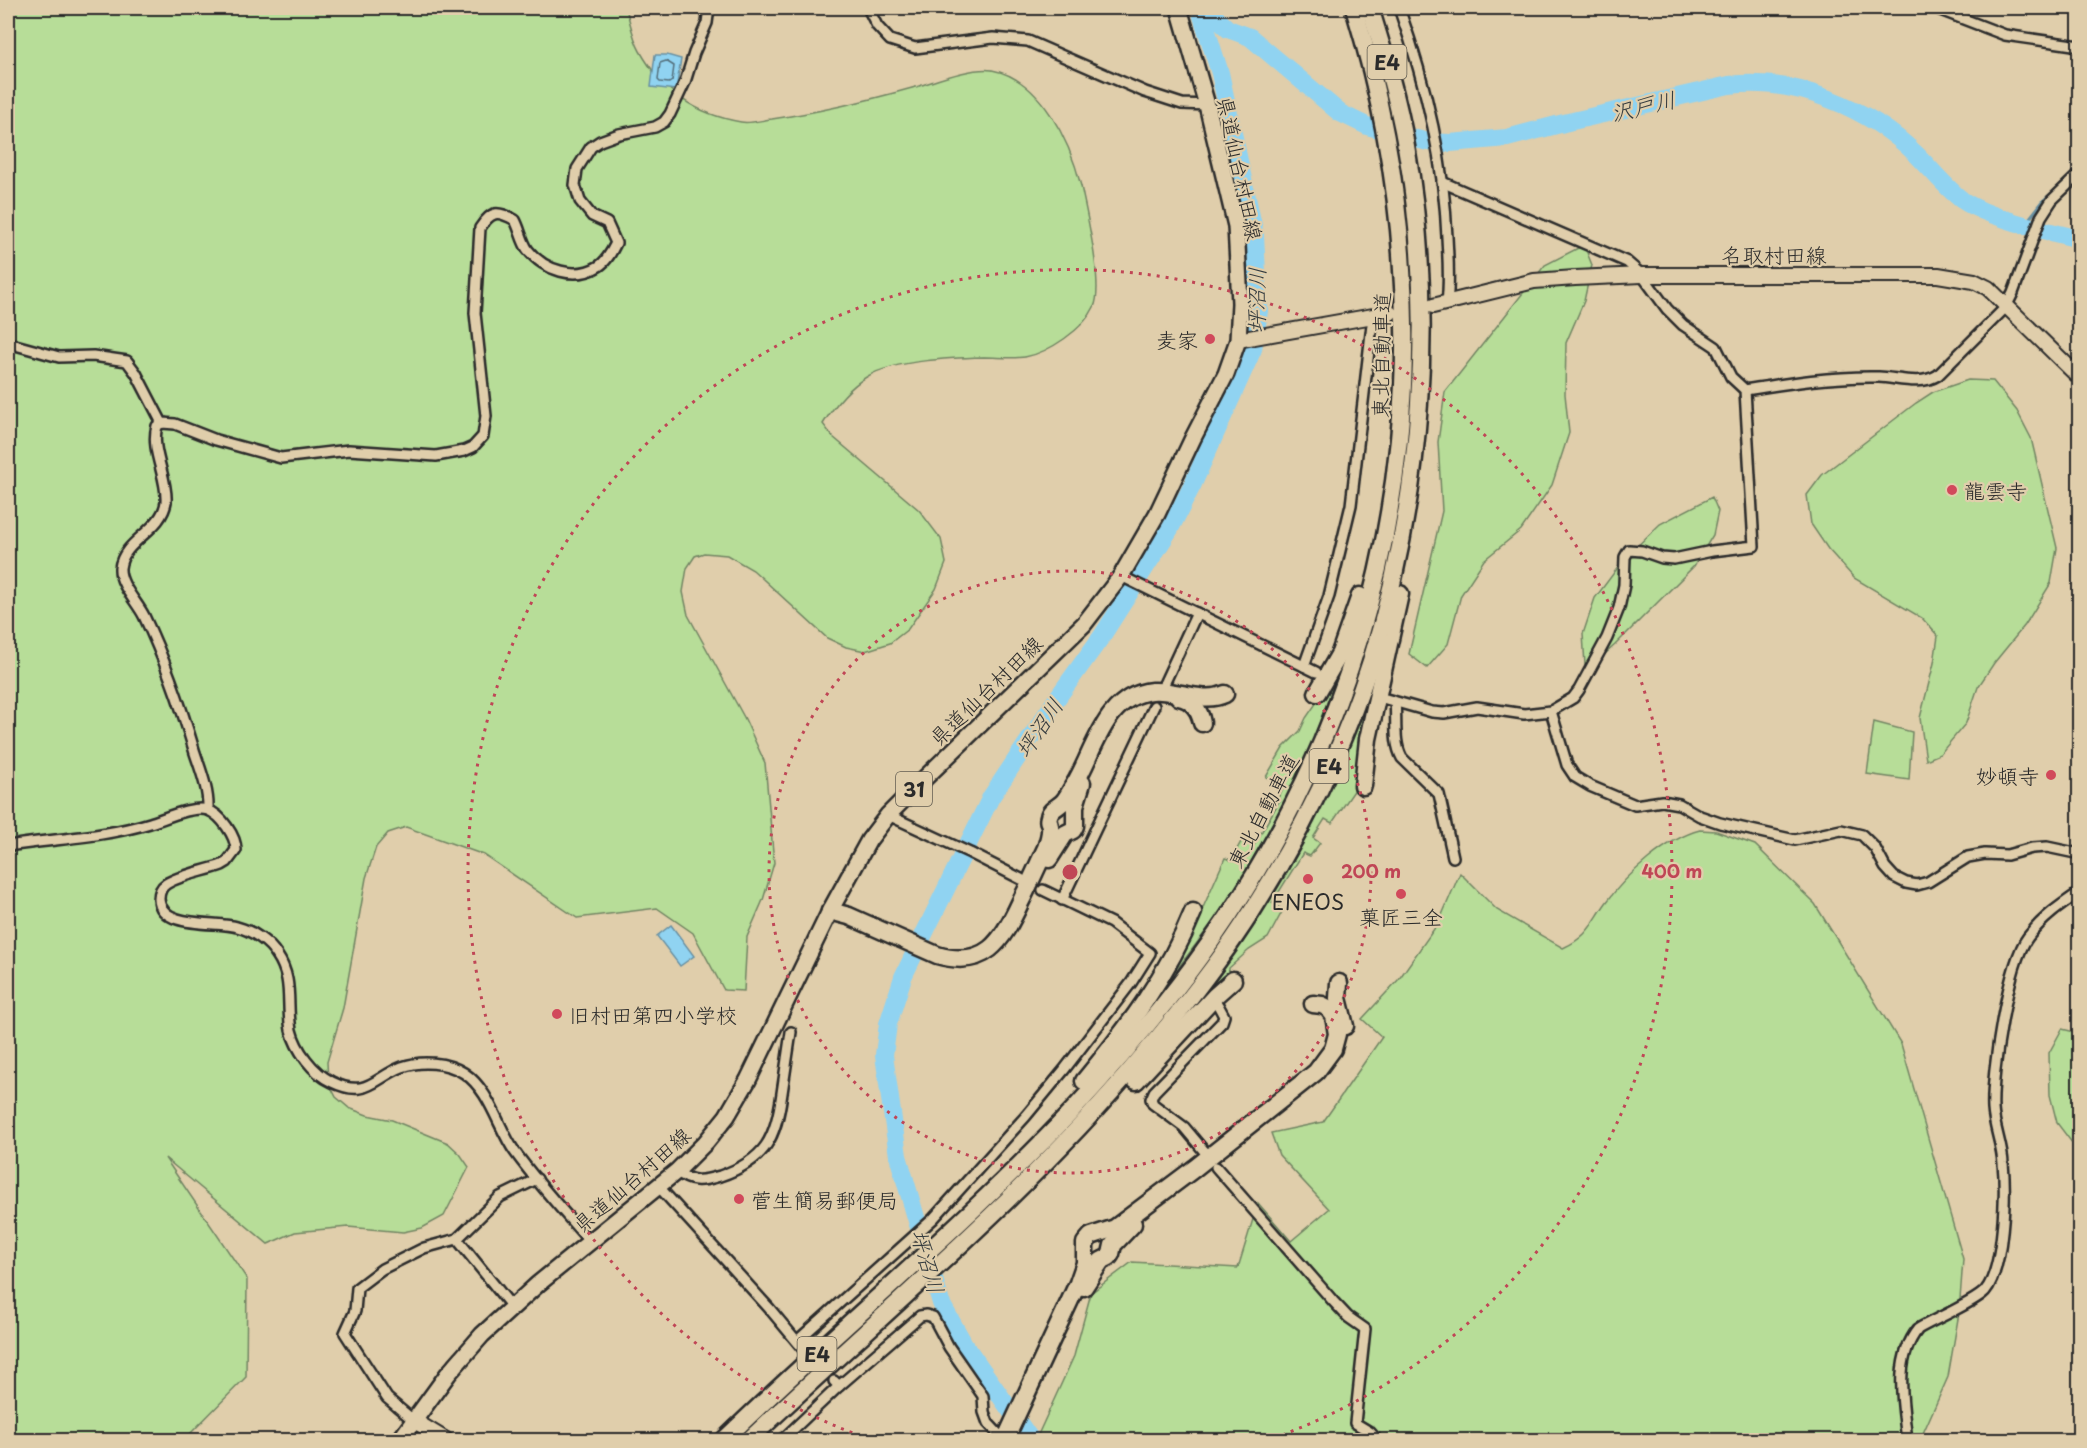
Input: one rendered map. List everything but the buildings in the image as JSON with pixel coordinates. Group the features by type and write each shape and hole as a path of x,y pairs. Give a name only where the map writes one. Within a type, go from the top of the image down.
{"highway":[{"name":"東北自動車道","path":"749,1440 962,1244 1081,1124 1138,1061 1192,995 1251,913 1285,855 1353,713 1371,661 1394,572 1406,513 1410,414 1400,227 1388,146 1375,82 1354,8"},
{"name":"東北自動車道","path":"724,1440 998,1185 1072,1111 1123,1053 1171,995 1208,945 1265,857 1315,759 1354,657 1369,607 1421,352 1421,279 1407,152 1392,81 1370,8"},
{"path":"1317,693 1340,652 1353,620 1367,577 1382,508 1390,450 1410,414"},
{"path":"1363,786 1368,739 1391,637 1412,524 1420,460 1410,414"},
{"path":"936,958 964,959 979,956 996,945 1010,927 1046,849 1049,838 1050,812 1064,801 1075,784 1102,727 1126,700 1138,694 1153,691 1173,691 1201,697 1218,697 1225,694"},
{"path":"830,911 849,916 902,945 936,958 947,965 964,966 990,959 1003,948 1016,930 1058,843 1076,826 1077,799 1102,739 1118,716 1129,705 1149,697 1171,696 1184,698 1200,713 1202,723"},
{"path":"945,1234 1062,1108 1109,1051 1149,996 1172,959 1193,912"},
{"path":"962,1244 1003,1215 1233,980"},
{"path":"1004,1440 1024,1410 1084,1288 1101,1261 1109,1257 1113,1245 1120,1236 1306,1087 1335,1058 1343,1045 1346,1032 1338,998 1339,983"},
{"path":"1011,1440 1078,1283 1085,1263 1087,1239 1115,1228 1316,1072 1333,1049 1337,1034 1334,1016 1328,1008 1313,1004"}],"main road":[{"name":"県道仙台村田線","path":"400,1440 413,1420 482,1335 512,1307 659,1187 706,1142 727,1116 748,1080 830,911 869,840 888,815 1084,624 1125,578 1192,438 1226,374 1240,340 1236,226 1207,105 1179,8"},
{"name":"名取村田線","path":"1433,306 1534,281 1642,275 1938,275 1974,280 1988,288 2079,378"},
{"path":"1240,340 1390,313"},
{"path":"413,1420 446,1440"}],"street":[{"path":"208,810 205,782 185,719 147,624 121,578 120,568 126,552 154,525 165,508 166,494 155,435 157,426 162,423 175,424 216,440 281,458 349,450 436,456 464,451 472,447 483,436 486,416 475,313 480,228 487,217 496,212 505,214 515,220 526,247 538,261 551,268 574,273 587,271 600,265 610,255 616,243 607,223 592,216 580,201 575,185 578,169 591,147 600,141 619,134 655,127 664,122 686,82 694,53 707,23 709,8"},
{"path":"868,8 877,26 890,40 915,48 993,38 1028,41 1145,92 1182,104 1207,105"},
{"path":"1399,8 1432,122 1443,182 1450,284 1447,302"},
{"path":"1935,8 2005,35 2079,46"},
{"path":"1744,390 1836,378 1885,377 1928,381 1938,375 2006,307 2041,217 2052,200 2079,173"},
{"path":"1443,182 1627,262 1642,275 1667,309 1683,326 1716,347 1731,377 1744,390 1754,546 1712,551 1674,559 1629,550 1624,556 1624,585 1619,608 1607,638 1579,690 1572,698 1551,711 1524,714 1477,707 1432,712 1391,701 1399,752 1402,758 1439,794 1454,857"},
{"path":"1304,666 1329,596 1351,505 1373,316"},
{"path":"8,343 59,357 93,356 127,361 136,372 162,423"},
{"path":"1125,578 1316,672"},
{"path":"1164,684 1197,613"},
{"path":"1062,900 1154,706"},
{"path":"1551,711 1567,765 1575,777 1590,786 1635,805 1662,801 1679,804 1720,824 1795,840 1841,830 1862,835 1875,848 1885,867 1894,877 1906,883 1917,885 1928,882 1968,857 1985,854 2007,855 2032,848 2047,847 2079,854"},
{"path":"8,846 113,832 194,809 208,810 225,826 234,839 236,850 222,865 175,879 162,887 159,904 163,912 179,920 238,927 261,938 271,946 284,967 289,984 291,1030 299,1048 322,1077 341,1086 361,1089 402,1067 425,1063 447,1065 464,1073 475,1083 514,1151 591,1243"},
{"path":"888,815 1022,879"},
{"path":"797,1341 933,1219 1026,1116 1153,955 1111,923 1043,890"},
{"path":"1907,1440 1902,1389 1903,1362 1910,1339 1918,1329 1984,1293 1994,1278 2005,1198 2003,1160 1995,1124 1993,1095 1995,1061 2014,968 2027,939 2047,915 2079,892"},
{"path":"1204,1152 1184,1127 1153,1104 1151,1099 1154,1092 1222,1022 1224,1016 1218,1005"},
{"path":"677,1171 685,1179 695,1182 738,1170 760,1153 779,1119 791,1032"},
{"path":"1216,1167 1333,1301 1348,1317 1365,1329 1355,1423 1370,1432 1377,1440"},
{"path":"413,1420 387,1398 345,1332 355,1311 357,1287 382,1269 424,1248 457,1239 500,1197 537,1179"},
{"path":"659,1187 804,1350"},
{"path":"457,1239 512,1307"},
{"path":"782,1440 837,1384 920,1316 926,1315 933,1317 949,1347 983,1396 984,1412 988,1423 1004,1440"}],"green space":[{"path":"8,8 626,8 640,51 659,78 670,89 695,107 724,118 745,122 825,110 963,73 992,70 1009,76 1025,86 1039,99 1061,132 1081,186 1096,266 1097,297 1094,307 1082,324 1064,339 1044,351 1025,357 941,359 893,366 861,380 848,391 823,424 833,437 919,510 941,539 946,563 936,589 908,629 890,643 865,651 846,647 827,638 753,570 727,555 704,553 695,556 687,568 683,592 688,615 745,719 765,763 774,863 763,900 747,937 744,991 724,990 693,933 657,908 577,918 484,855 406,827 388,833 376,847 366,878 343,1008 327,1062 328,1081 336,1097 349,1108 367,1115 392,1120 448,1143 469,1167 444,1216 422,1228 403,1232 348,1227 295,1232 268,1244 165,1158 247,1279 246,1377 184,1440 8,1440"},
{"path":"1584,245 1592,265 1584,301 1566,343 1565,394 1569,433 1552,485 1521,530 1484,560 1461,595 1448,644 1427,668 1409,654 1442,511 1438,442 1445,392 1545,265"},
{"path":"1968,380 1993,381 2017,411 2031,438 2057,548 2051,583 2025,625 1978,687 1966,723 1940,754 1926,760 1920,718 1934,663 1938,636 1922,618 1854,578 1828,549 1811,524 1807,495 1822,475 1916,403 1933,392"},
{"path":"1712,497 1718,511 1713,535 1694,566 1615,645 1597,661 1585,665 1583,634 1595,598 1625,558 1660,524"},
{"path":"1339,670 1305,762 1281,808 1242,878 1218,915 1160,992 1194,928 1225,858 1231,860 1242,840 1254,845 1280,800 1278,798 1284,786 1266,777 1283,748 1300,731 1306,718"},
{"path":"1373,685 1358,785 1332,823 1325,819 1313,838 1320,843 1310,856 1303,853 1272,903 1283,910 1268,938 1249,950 1229,968 1229,976 1183,1019 1343,753"},
{"path":"1874,722 1912,732 1909,780 1867,774"},
{"path":"1700,830 1716,831 1755,845 1815,904 1901,1044 1963,1259 1959,1313 1948,1377 1920,1440 1038,1440 1037,1437 1074,1356 1091,1293 1132,1262 1238,1268 1258,1203 1291,1241 1329,1209 1279,1155 1271,1133 1323,1122 1382,1037 1362,1019 1399,979 1439,922 1460,873 1497,910 1563,948 1579,939 1589,929 1615,892 1648,859 1674,841"},
{"path":"2062,1029 2079,1033 2079,1152 2057,1123 2050,1095 2049,1053"}],"water":[{"path":"655,55 667,55 681,59 676,90 651,87"},
{"path":"671,925 694,956 680,966 657,936"}],"waterway":[{"name":"坪沼川","path":"1031,1440 964,1344 941,1303 898,1156 884,1055 888,1024 903,977 991,797 1102,636 1170,529 1192,486 1253,349 1259,311 1255,235 1220,73 1202,16 1202,8"},
{"name":"沢戸川","path":"1206,8 1228,29 1250,37 1340,113 1367,126 1428,142 1450,143 1507,138 1729,85 1780,86 1830,99 1877,123 1917,155 1956,195 1973,206 2018,223 2080,239"},
{"path":"2025,224 2044,200 2060,186"}],"place":[{"name":"麦家","path":"1210,339"},
{"name":"龍雲寺","path":"1952,490"},
{"name":"妙頓寺","path":"2051,775"},
{"name":"ENEOS","path":"1308,879"},
{"name":"菓匠三全","path":"1401,894"},
{"name":"旧村田第四小学校","path":"557,1014"},
{"name":"菅生簡易郵便局","path":"739,1199"}]}
